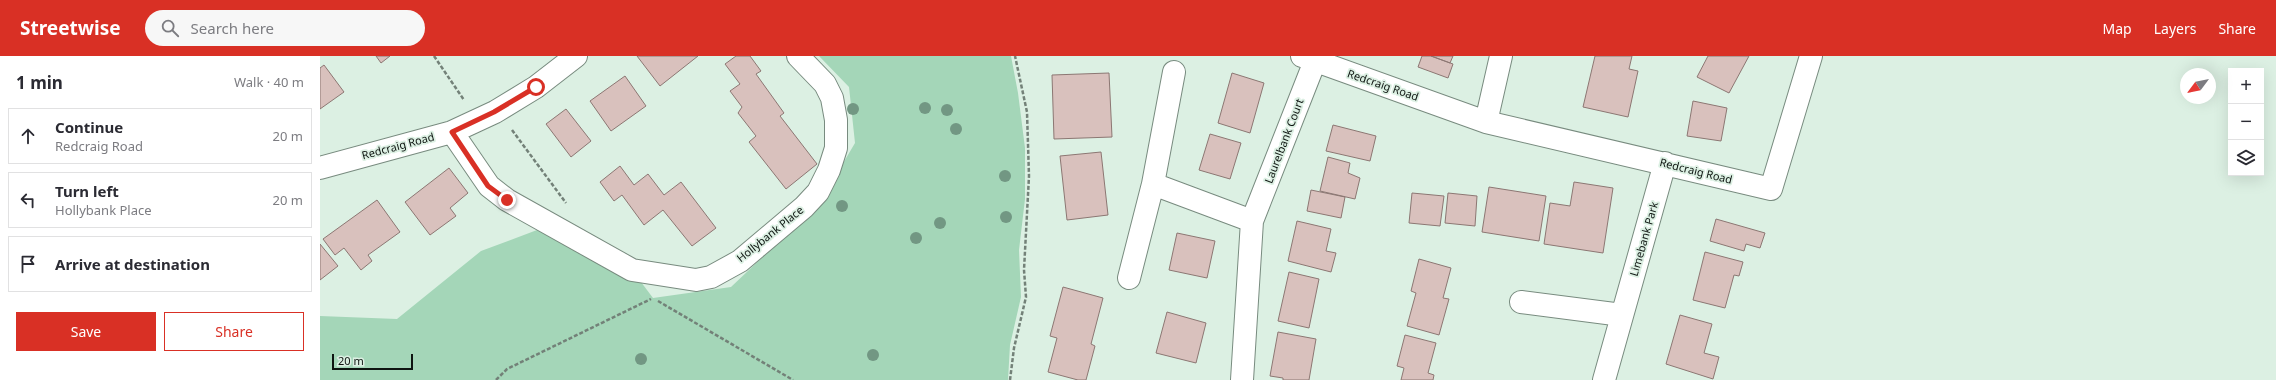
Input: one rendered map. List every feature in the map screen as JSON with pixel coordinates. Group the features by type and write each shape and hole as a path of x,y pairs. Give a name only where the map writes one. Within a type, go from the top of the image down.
{"street":[{"name":"Redcraig Road","path":"320,168 452,132 498,110 536,87 576,56"},
{"name":"Hollybank Place","path":"452,132 488,186 507,200 632,270 696,280 710,277 740,261 804,207 818,192 829,170 836,148 836,120 832,98 825,84 798,56"},
{"path":"1486,122 1501,56"},
{"name":"Redcraig Road","path":"1308,59 1486,122 1771,189 1811,56"},
{"name":"Laurelbank Court","path":"1242,380 1252,221 1308,59"},
{"path":"1129,278 1153,184 1174,72"},
{"name":"Limebank Park","path":"1604,380 1665,163"},
{"path":"1153,184 1252,221"},
{"path":"1521,302 1622,314"}],"path":[{"path":"434,56 478,120"},
{"path":"1010,380 1014,348 1026,297 1024,270 1030,176 1027,112 1015,56"},
{"path":"498,110 571,210"},
{"path":"632,270 653,298 793,380"},
{"path":"496,380 507,369 653,298"}],"green space":[{"path":"819,56 1011,56 1018,93 1025,148 1025,199 1019,250 1021,297 1010,345 1008,380 320,380 320,316 397,319 481,251 545,227 632,270 653,298 731,287 819,204 855,143 849,87"}],"building":[{"path":"376,56 390,56 381,63"},
{"path":"637,56 698,56 660,86"},
{"path":"736,56 750,56 761,71 756,74 784,113 780,116 817,164 786,189 749,142 756,136 738,113 742,107 730,91 740,84 725,64"},
{"path":"1422,56 1431,56 1453,64 1448,78 1418,67"},
{"path":"1431,56 1453,56 1450,63"},
{"path":"1595,56 1632,56 1629,69 1638,71 1628,117 1583,107"},
{"path":"1708,56 1749,56 1729,93 1697,77"},
{"path":"324,65 344,92 320,109 320,68"},
{"path":"1109,73 1112,137 1054,139 1052,75"},
{"path":"1232,73 1264,83 1250,133 1218,123"},
{"path":"625,76 646,106 611,131 590,101"},
{"path":"1693,101 1727,108 1721,141 1687,136"},
{"path":"566,109 591,141 571,157 546,124"},
{"path":"1333,125 1376,136 1370,161 1326,151"},
{"path":"1210,134 1241,143 1230,179 1199,170"},
{"path":"1101,152 1108,215 1067,220 1060,156"},
{"path":"1328,157 1350,163 1348,173 1360,178 1355,199 1320,191"},
{"path":"620,166 634,185 648,174 664,195 681,182 716,228 692,246 663,210 644,225 622,195 614,201 600,182"},
{"path":"449,168 468,193 450,208 456,216 430,235 405,202"},
{"path":"1574,182 1613,188 1603,253 1544,244 1550,203 1570,206"},
{"path":"1489,187 1546,196 1539,241 1482,232"},
{"path":"1311,190 1345,197 1341,218 1307,211"},
{"path":"1412,193 1444,196 1440,226 1409,223"},
{"path":"1448,193 1477,196 1475,226 1445,223"},
{"path":"377,200 400,232 368,255 372,261 361,270 344,248 335,255 323,239"},
{"path":"1716,219 1765,233 1760,248 1746,244 1744,251 1710,241"},
{"path":"1297,221 1331,229 1326,251 1336,253 1331,272 1288,261"},
{"path":"1177,233 1215,241 1207,278 1169,270"},
{"path":"320,244 338,266 320,280"},
{"path":"1705,252 1743,262 1739,276 1734,275 1725,308 1693,300"},
{"path":"1419,259 1451,268 1443,298 1449,299 1439,335 1407,326 1416,293 1411,291"},
{"path":"1289,272 1319,279 1309,328 1278,321"},
{"path":"1063,287 1103,298 1091,344 1095,346 1086,380 1078,380 1048,372 1057,338 1050,336"},
{"path":"1167,312 1206,323 1196,363 1156,353"},
{"path":"1680,315 1712,324 1704,353 1719,357 1713,379 1666,364"},
{"path":"1278,332 1316,339 1309,380 1283,380 1283,378 1270,376"},
{"path":"1405,335 1436,343 1428,373 1434,375 1433,380 1401,380 1404,368 1397,366"}],"route":[{"path":"507,200 488,186 452,132 494,112 536,87"}]}
